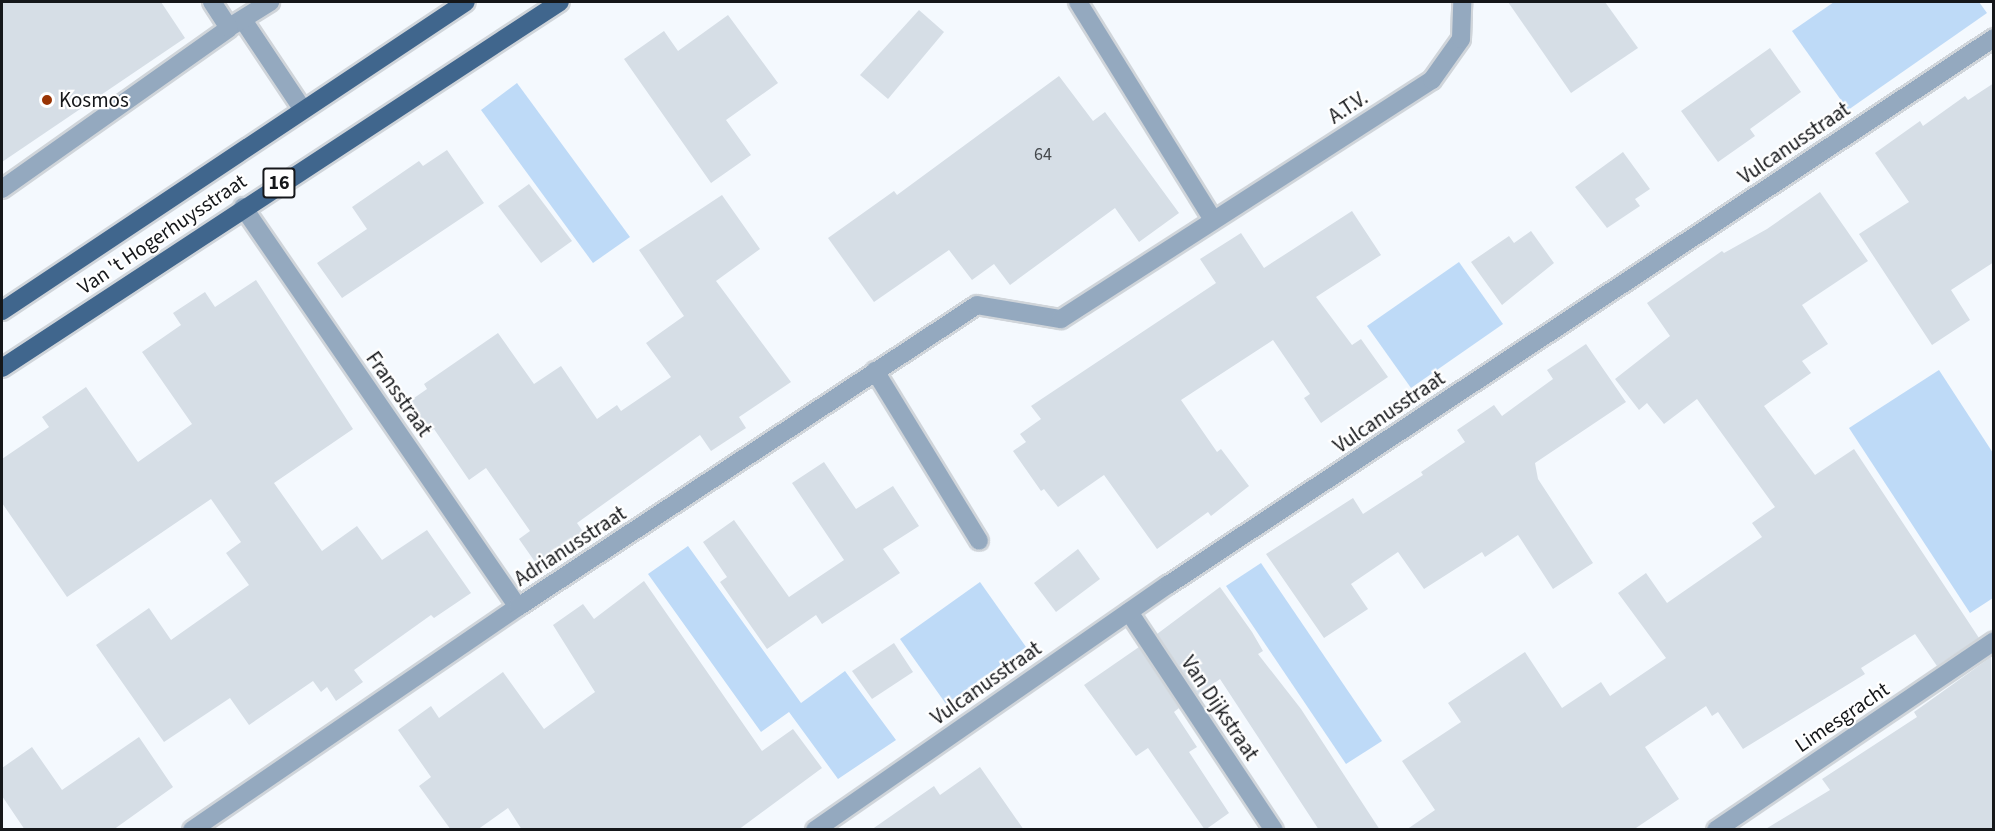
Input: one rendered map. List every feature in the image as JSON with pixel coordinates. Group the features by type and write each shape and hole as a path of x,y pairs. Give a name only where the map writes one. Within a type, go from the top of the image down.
{"main road":[{"name":"Van 't Hogerhuysstraat","path":"2,311 466,2"},
{"name":"Van 't Hogerhuysstraat","path":"2,368 243,207 560,2"}],"street":[{"path":"212,2 236,24 303,110"},
{"path":"2,189 270,2"},
{"path":"1078,2 1214,220"},
{"name":"A.T.V.","path":"977,305 1061,319 1432,80 1461,39 1462,2"},
{"name":"Vulcanusstraat","path":"814,830 1129,612 1994,38"},
{"name":"Fransstraat","path":"243,207 518,607"},
{"name":"Adrianusstraat","path":"192,830 518,607 977,305"},
{"path":"875,371 979,541"},
{"name":"Van Dijkstraat","path":"1129,612 1274,830"},
{"name":"Limesgracht","path":"1716,830 1994,641"}],"shaded area":[{"path":"1834,2 1979,2 1987,13 1848,110 1792,31"},
{"path":"517,83 630,237 593,263 481,110"},
{"path":"1459,262 1503,324 1411,388 1367,326"},
{"path":"1939,370 1993,453 1993,598 1970,613 1849,428"},
{"path":"688,546 801,703 845,671 896,740 838,779 789,712 761,732 648,574"},
{"path":"1261,563 1382,741 1346,764 1226,586"},
{"path":"980,582 1026,647 946,704 900,639"}],"building":[{"name":"Kosmos","path":"2,2 161,2 185,38 2,162"},
{"path":"1508,2 1605,2 1638,48 1571,93"},
{"path":"919,10 944,32 888,99 860,75"},
{"path":"728,15 778,83 726,120 751,155 711,183 624,59 664,31 678,51"},
{"path":"1770,48 1801,92 1750,129 1755,136 1718,162 1681,111"},
{"path":"1059,76 1093,121 1105,112 1179,213 1139,242 1115,208 1010,285 994,264 972,280 949,250 874,302 828,238 894,191 897,195"},
{"path":"1994,83 1994,262 1951,290 1970,320 1932,345 1859,234 1909,202 1875,153 1920,121 1923,126 1965,96 1968,100"},
{"path":"447,150 484,203 342,298 317,263 367,229 352,207 419,161 423,166"},
{"path":"1623,152 1650,189 1635,199 1640,206 1607,228 1575,187"},
{"path":"529,184 572,241 541,263 498,206"},
{"path":"1820,192 1868,261 1802,305 1828,344 1802,361 1811,373 1764,406 1815,475 1854,449 1979,638 1937,666 1915,634 1861,668 1865,674 1743,749 1718,712 1712,716 1706,706 1645,747 1679,799 1633,830 1406,830 1435,810 1402,761 1461,722 1448,703 1525,652 1562,708 1601,682 1610,696 1666,658 1618,593 1646,573 1667,603 1762,537 1752,523 1775,507 1697,399 1664,424 1647,403 1639,410 1615,379 1670,336 1647,303 1722,251 1724,253 1767,229"},
{"path":"722,195 760,249 716,281 791,382 739,417 746,428 711,451 700,435 577,523 586,536 540,569 519,539 530,531 486,468 469,480 434,429 425,435 404,405 427,389 424,384 498,333 534,384 561,366 597,419 617,405 621,411 671,377 646,343 684,316 639,250"},
{"path":"1352,211 1381,255 1316,297 1352,345 1361,339 1388,377 1321,423 1304,398 1310,394 1273,340 1181,400 1217,452 1221,449 1249,486 1211,516 1208,512 1157,549 1104,475 1058,507 1044,489 1041,491 1013,451 1026,442 1020,434 1041,419 1031,406 1216,283 1200,259 1241,233 1264,268"},
{"path":"1531,231 1554,263 1502,305 1471,262 1509,236 1514,243"},
{"path":"256,280 353,429 274,483 322,551 357,526 382,560 427,530 471,593 434,618 431,615 354,670 363,682 336,701 327,687 321,692 313,681 249,725 230,698 164,742 96,645 149,608 171,640 249,585 226,553 241,542 211,499 67,597 2,503 2,459 49,427 42,417 86,387 138,462 192,424 142,352 181,325 173,313 205,292 215,307"},
{"path":"1586,344 1626,402 1535,463 1538,479 1593,563 1553,589 1518,535 1485,557 1482,552 1424,589 1398,552 1351,584 1368,609 1324,638 1266,554 1353,498 1363,514 1423,475 1421,472 1465,442 1457,430 1494,405 1502,416 1553,379 1547,370"},
{"path":"824,462 856,509 893,486 919,526 883,549 900,573 822,624 816,615 767,649 720,582 727,577 703,542 734,520 789,597 844,560 792,483"},
{"path":"1078,549 1100,579 1056,612 1034,583"},
{"path":"644,581 762,751 793,729 822,768 738,830 522,830 508,808 477,830 451,830 419,786 431,777 398,730 431,706 439,718 503,672 544,729 595,692 553,625 583,604 594,619"},
{"path":"1220,587 1263,651 1258,654 1301,709 1380,830 1319,830 1220,679 1198,695 1157,634"},
{"path":"894,643 913,672 872,699 852,671"},
{"path":"1139,647 1179,708 1174,712 1197,747 1189,752 1229,813 1205,830 1148,748 1136,756 1084,685"},
{"path":"1991,657 1994,830 1764,830 1830,790 1822,779 1917,717 1914,712"},
{"path":"139,737 173,787 113,830 25,830 2,796 2,768 32,747 62,790"},
{"path":"980,767 1024,830 871,830 934,786 940,795"}],"place":[{"name":"Kosmos","path":"47,100"}]}
